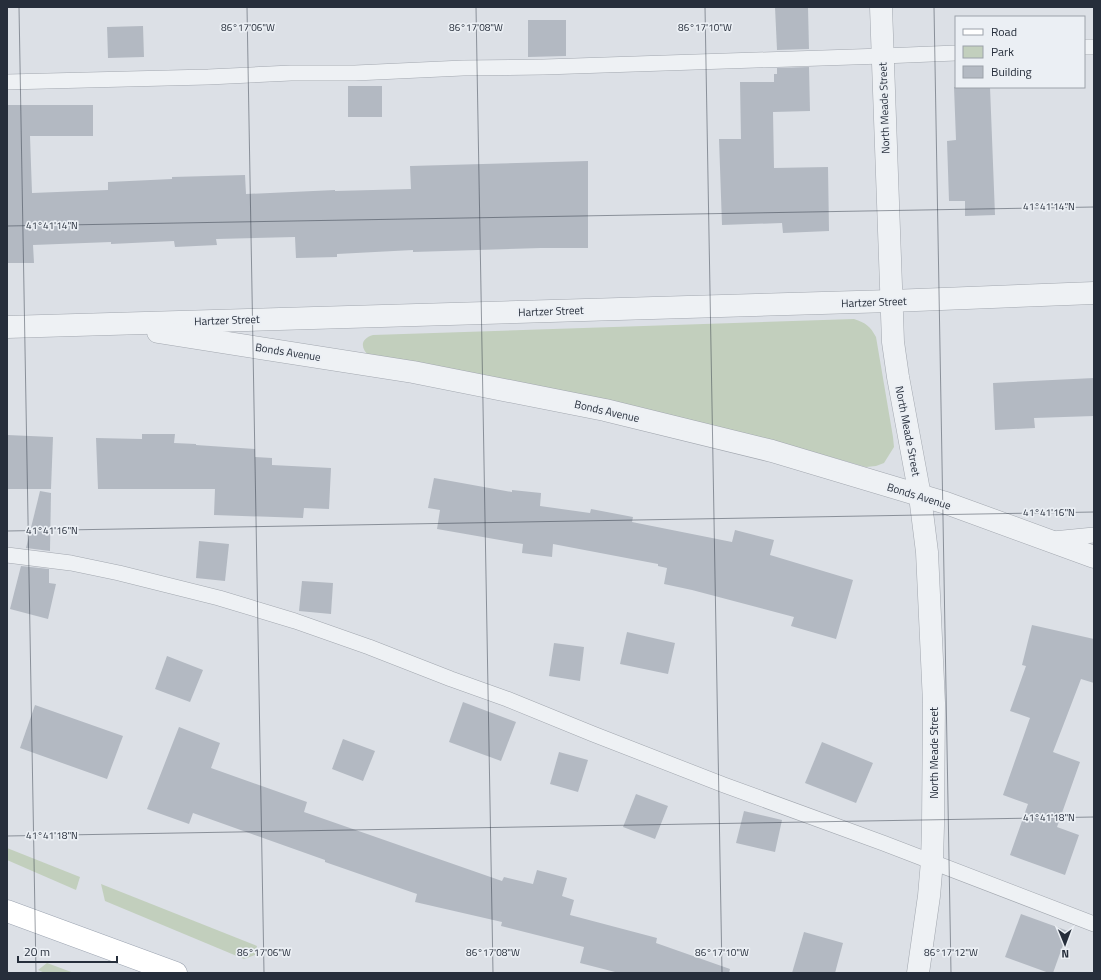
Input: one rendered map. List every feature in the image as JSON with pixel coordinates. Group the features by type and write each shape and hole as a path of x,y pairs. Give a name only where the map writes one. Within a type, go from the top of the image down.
{"main road":[{"path":"7,911 176,973"}],"street":[{"name":"North Meade Street","path":"881,7 893,342 920,496 927,552 934,703 934,826 932,862 929,896 918,973"},
{"name":"Hartzer Street","path":"7,327 1094,294"},
{"name":"Bonds Avenue","path":"106,323 413,372 605,410 772,451 946,503 1094,557"}],"lane":[{"path":"7,82 208,77 291,73 355,73 463,68 544,67 955,53"},
{"path":"1048,540 1094,535"},
{"path":"7,555 72,563 119,573 219,598 295,621 507,699 724,786 932,862 1094,924"}],"green space":[{"path":"854,319 867,325 876,337 893,437 894,447 884,463 876,466 866,467 764,438 653,411 535,385 427,368 370,357 363,347 364,341 373,335"},
{"path":"7,848 80,877 76,890 7,860"},
{"path":"101,884 257,946 255,955 244,959 105,901"},
{"path":"47,963 74,973 45,973 38,970"}],"building":[{"path":"775,7 808,7 809,49 777,50"},
{"path":"528,20 566,20 566,56 528,57"},
{"path":"143,26 144,57 108,58 107,27"},
{"path":"809,67 810,111 773,112 774,168 828,167 829,231 783,233 782,223 722,225 719,139 741,139 740,82 774,82 774,74 777,74 777,68"},
{"path":"348,86 382,86 382,117 348,117"},
{"path":"954,87 990,88 995,215 965,216 965,201 949,201 947,141 956,140"},
{"path":"7,105 93,105 93,136 30,136 32,193 108,190 108,182 172,179 172,177 245,175 246,194 335,190 411,189 410,166 588,161 588,248 413,252 413,250 337,254 337,257 296,258 295,237 216,239 217,245 175,247 174,241 111,244 111,242 33,245 34,263 7,263"},
{"path":"1094,378 1094,416 1034,418 1035,428 995,430 993,383"},
{"path":"142,434 175,434 174,443 255,449 255,457 272,458 272,465 331,468 329,509 304,508 303,518 214,515 215,489 98,489 96,438 142,439"},
{"path":"7,435 53,437 51,489 7,489"},
{"path":"434,478 512,492 512,490 541,493 540,506 590,513 591,509 633,517 632,522 732,542 735,530 774,540 770,555 853,580 836,639 791,626 794,617 664,584 667,568 658,566 658,564 553,544 552,557 522,553 523,544 437,529 440,510 428,508"},
{"path":"40,491 51,493 50,551 26,548"},
{"path":"199,541 229,544 225,581 196,578"},
{"path":"21,566 49,569 49,583 56,584 48,619 10,609"},
{"path":"302,581 333,583 331,614 299,611"},
{"path":"1032,625 1094,639 1094,683 1081,679 1053,752 1080,762 1057,827 1079,835 1065,875 1010,855 1028,804 1003,795 1030,718 1010,711 1026,666 1022,665"},
{"path":"627,632 675,643 668,674 620,664"},
{"path":"554,643 584,647 580,681 549,676"},
{"path":"167,656 203,670 190,702 155,689"},
{"path":"463,702 516,722 501,761 449,742"},
{"path":"35,705 123,736 107,779 20,748"},
{"path":"179,727 220,743 211,768 307,802 304,812 502,881 504,877 533,884 537,870 567,878 562,896 574,900 570,915 657,938 656,943 730,969 729,973 619,973 580,963 584,947 501,926 502,922 415,902 417,894 193,813 189,824 147,809"},
{"path":"343,739 375,751 363,781 332,769"},
{"path":"822,742 873,763 856,803 805,783"},
{"path":"559,752 588,760 578,792 550,784"},
{"path":"636,794 668,806 655,839 623,827"},
{"path":"744,811 782,820 775,852 736,843"},
{"path":"1021,914 1068,931 1053,973 1049,973 1005,957"},
{"path":"804,932 843,943 835,973 792,973"}]}
